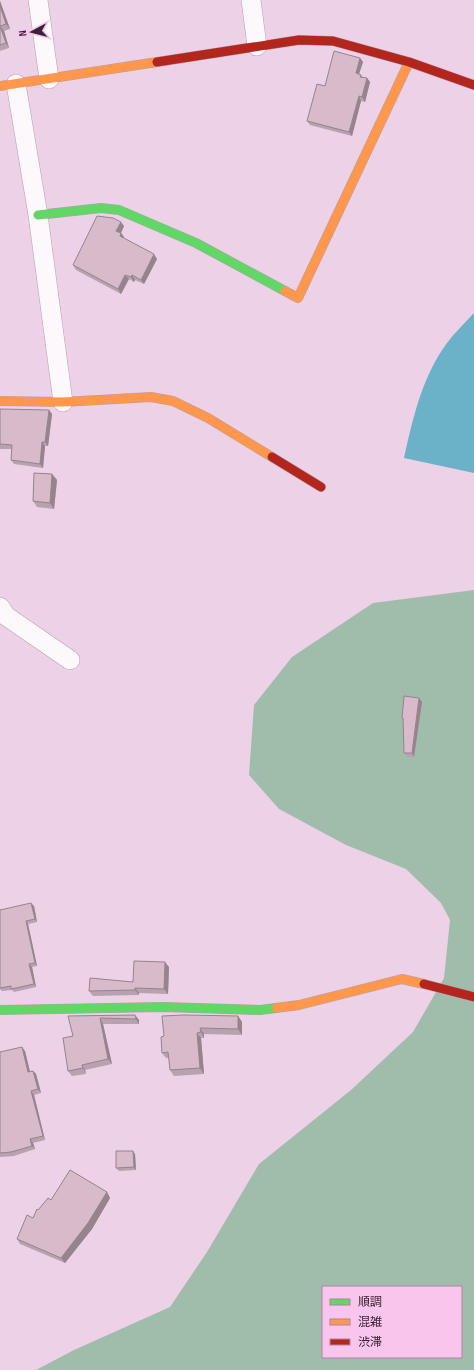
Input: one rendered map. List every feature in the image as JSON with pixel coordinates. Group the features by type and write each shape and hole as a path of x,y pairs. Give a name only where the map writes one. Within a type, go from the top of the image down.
{"street":[{"path":"38,0 49,79"},
{"path":"252,0 258,46"},
{"path":"63,402 38,215 8,85 299,40 334,40 409,62 474,85"},
{"path":"38,215 101,208 119,210 196,243 298,298 409,62"},
{"path":"0,401 63,402 151,397 173,401 208,418 321,487"},
{"path":"0,607 6,616 70,660"},
{"path":"0,1010 163,1007 260,1010 299,1005 402,979 474,997"}],"green space":[{"path":"474,590 474,1370 36,1370 74,1350 170,1307 207,1252 259,1164 351,1090 413,1032 444,978 450,920 441,903 406,869 346,845 279,809 249,775 254,705 292,657 373,603"}],"water":[{"path":"474,313 474,473 404,458 415,413 431,370 447,343"}],"building":[{"path":"0,6 6,24 0,26"},
{"path":"0,26 6,43 0,45"},
{"path":"334,51 360,58 356,73 361,75 360,77 367,78 362,97 359,96 349,132 307,121 317,84 325,86"},
{"path":"97,216 113,218 121,222 116,231 121,233 120,236 154,254 141,280 132,275 131,277 125,275 118,289 73,265"},
{"path":"0,409 49,410 45,442 42,442 40,464 11,460 12,445 0,444"},
{"path":"34,473 52,474 50,503 33,501"},
{"path":"404,696 419,698 412,753 404,753 402,718"},
{"path":"31,903 35,919 26,921 35,963 29,964 34,984 11,989 11,986 0,988 0,910"},
{"path":"134,961 165,962 164,989 135,988 135,990 89,991 90,978 133,982"},
{"path":"135,1015 136,1019 100,1018 108,1059 82,1065 83,1068 68,1071 63,1038 73,1036 68,1016"},
{"path":"162,1016 238,1016 238,1029 200,1028 201,1032 197,1033 200,1068 170,1070 168,1052 162,1053 161,1037 164,1036"},
{"path":"22,1047 28,1072 33,1071 38,1089 31,1091 43,1136 30,1139 32,1146 11,1152 0,1153 0,1052"},
{"path":"116,1151 133,1151 134,1167 116,1168"},
{"path":"70,1170 107,1192 88,1223 61,1258 17,1239 27,1215 33,1218 37,1209 38,1210 48,1198 51,1200"}],"traffic: fast":[{"path":"38,215 101,208 119,210 196,243 285,291"},
{"path":"0,1010 163,1007 260,1010 276,1008"}],"traffic: slow":[{"path":"0,86 157,62"},
{"path":"285,291 298,298 409,62"},
{"path":"0,401 63,402 151,397 173,401 208,418 272,457"},
{"path":"276,1008 299,1005 402,979 424,984"}],"traffic: jam":[{"path":"157,62 299,40 333,41 409,62 474,85"},
{"path":"272,457 321,487"},
{"path":"424,984 474,997"}]}
